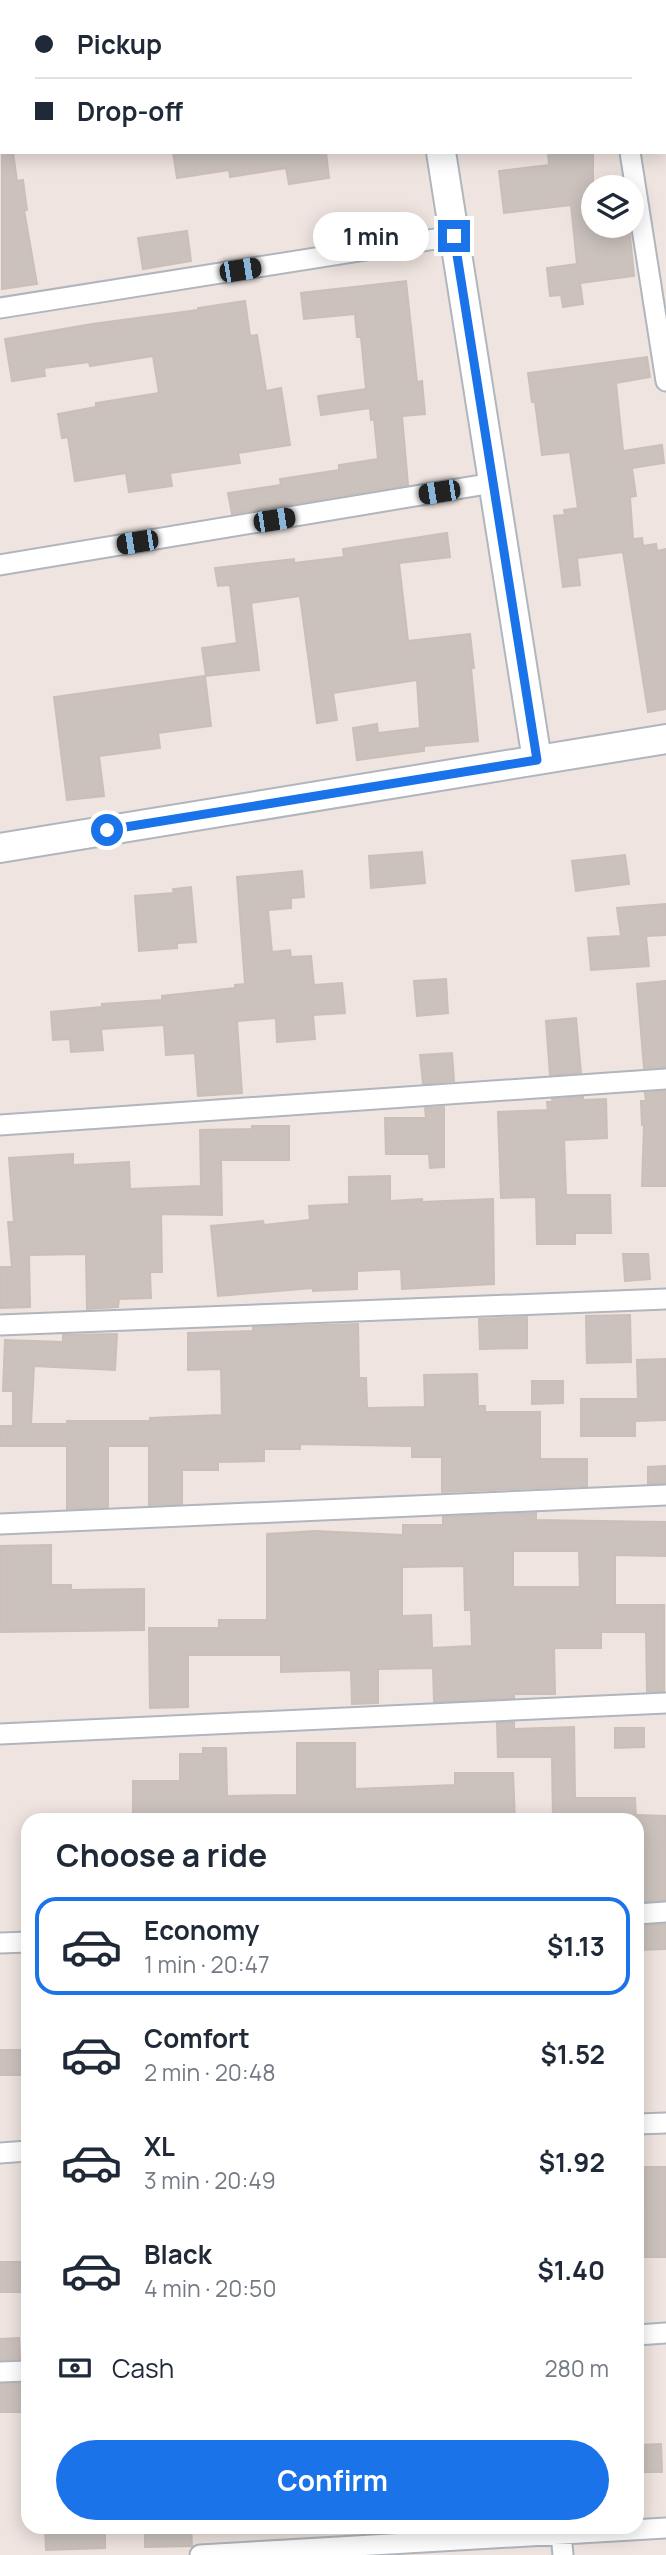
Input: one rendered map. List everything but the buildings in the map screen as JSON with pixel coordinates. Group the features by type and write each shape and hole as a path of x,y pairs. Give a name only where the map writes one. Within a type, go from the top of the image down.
{"street":[{"path":"441,154 537,760"},
{"path":"630,154 666,381"},
{"path":"0,308 454,236"},
{"path":"0,565 493,483"},
{"path":"0,848 666,739"},
{"path":"0,1125 666,1079"},
{"path":"0,1325 666,1299"},
{"path":"0,1524 666,1496"},
{"path":"0,1734 666,1703"},
{"path":"644,1914 666,1912"},
{"path":"0,1943 21,1942"},
{"path":"644,2124 666,2123"},
{"path":"0,2153 21,2152"},
{"path":"644,2335 666,2333"},
{"path":"0,2372 21,2371"},
{"path":"644,2529 666,2528"},
{"path":"200,2555 373,2550 561,2534 564,2555"}],"route":[{"path":"107,830 537,760 454,236"}]}
